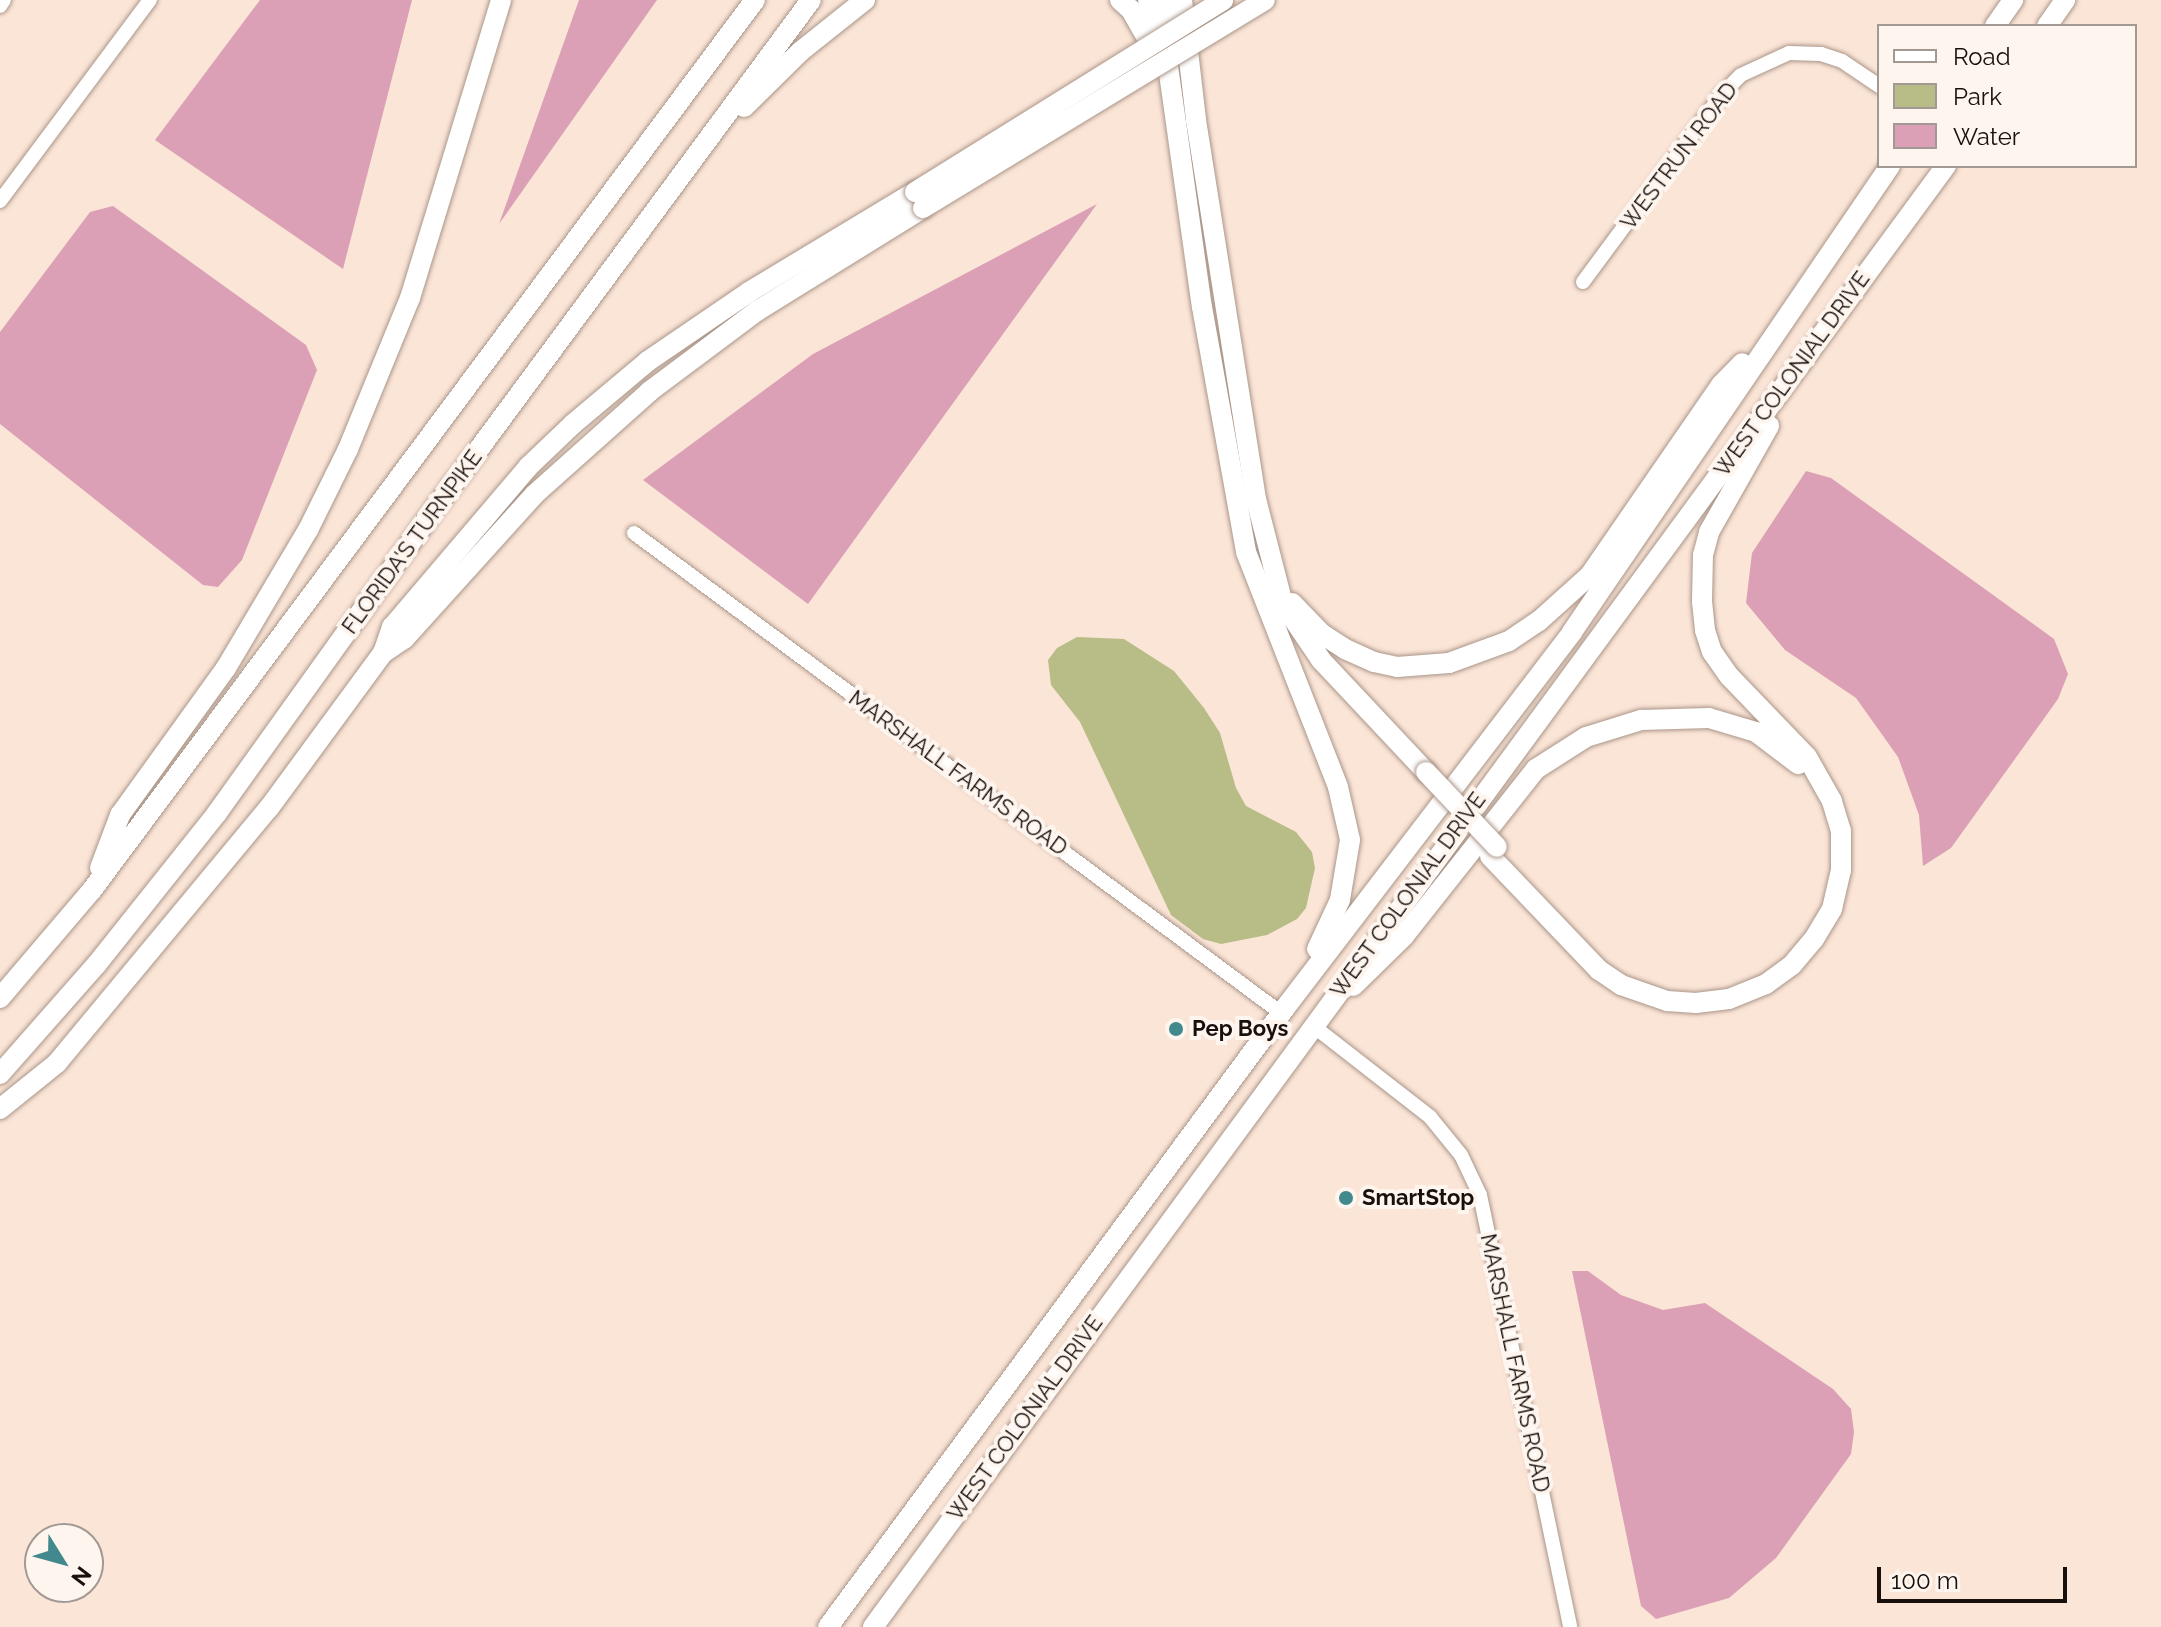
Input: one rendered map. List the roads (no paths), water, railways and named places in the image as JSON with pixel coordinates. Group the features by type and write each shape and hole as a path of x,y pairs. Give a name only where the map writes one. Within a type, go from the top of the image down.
{"highway":[{"path":"92,890 120,815 226,668 308,530 348,449 410,298 501,0"},
{"name":"FLORIDA'S TURNPIKE","path":"0,998 92,890 755,0"},
{"name":"FLORIDA'S TURNPIKE","path":"0,1074 97,964 217,813 425,522 811,0"},
{"path":"701,150 801,51 865,0"},
{"path":"1120,0 1149,38 1170,98"},
{"path":"1148,0 1168,66 1170,98 1202,307 1246,552 1338,787 1350,840 1335,915 1283,1011"},
{"path":"1166,0 1177,32 1196,120"},
{"path":"1182,0 1196,120 1256,499 1283,604 1313,651 1599,970 1621,985 1667,1001 1696,1003 1729,999 1754,989 1792,965 1814,939 1832,909 1841,870 1841,831 1837,816 1821,777 1807,757 1729,676 1712,652 1702,601 1703,555 1721,507 1746,462 1872,265 1928,168"},
{"path":"919,200 1223,0"},
{"path":"0,1109 57,1063 269,808 383,653 392,627 496,502 573,424 648,361 749,292 919,200 1265,0"},
{"path":"1996,24 2013,0"},
{"path":"2048,24 2065,0"},
{"name":"WEST COLONIAL DRIVE","path":"828,1627 1283,1011 1572,632 1889,168"},
{"name":"WEST COLONIAL DRIVE","path":"873,1627 1312,1025 1945,168"},
{"path":"1277,582 1322,634 1374,662 1429,667 1482,654 1509,641 1539,621 1590,575 1722,384 1787,313"},
{"path":"1274,621 1312,670 1422,776"},
{"path":"1312,1025 1404,936 1536,769 1586,737 1613,727 1641,720 1689,716 1741,727 1767,738 1792,759 1811,782 1826,819 1830,861 1827,884 1815,918 1789,952 1748,981 1725,989 1691,992 1639,982 1607,963 1493,852"}],"street":[{"path":"0,6 4,0"},
{"path":"0,201 150,0"},
{"name":"WESTRUN ROAD","path":"1583,282 1723,93 1741,75 1762,62 1789,53 1821,54 1842,61 1877,85"},
{"name":"MARSHALL FARMS ROAD","path":"634,533 1283,1011"},
{"name":"MARSHALL FARMS ROAD","path":"1312,1025 1430,1117 1461,1155 1480,1195 1570,1627"}],"water":[{"path":"260,0 412,0 343,269 155,140"},
{"path":"579,0 657,0 499,224"},
{"path":"1097,204 808,604 643,480 813,354"},
{"path":"113,206 306,345 317,370 242,560 218,587 203,585 0,424 0,332 90,212"},
{"path":"1806,471 1831,478 2054,639 2068,674 2058,699 1951,848 1923,866 1919,815 1898,757 1856,698 1785,650 1746,603 1752,553"},
{"path":"1572,1271 1588,1271 1621,1295 1663,1310 1705,1303 1833,1389 1851,1409 1854,1432 1851,1454 1776,1558 1729,1598 1656,1619 1641,1606"}],"place":[{"name":"Pep Boys","path":"1176,1029"},
{"name":"SmartStop","path":"1346,1198"}]}
